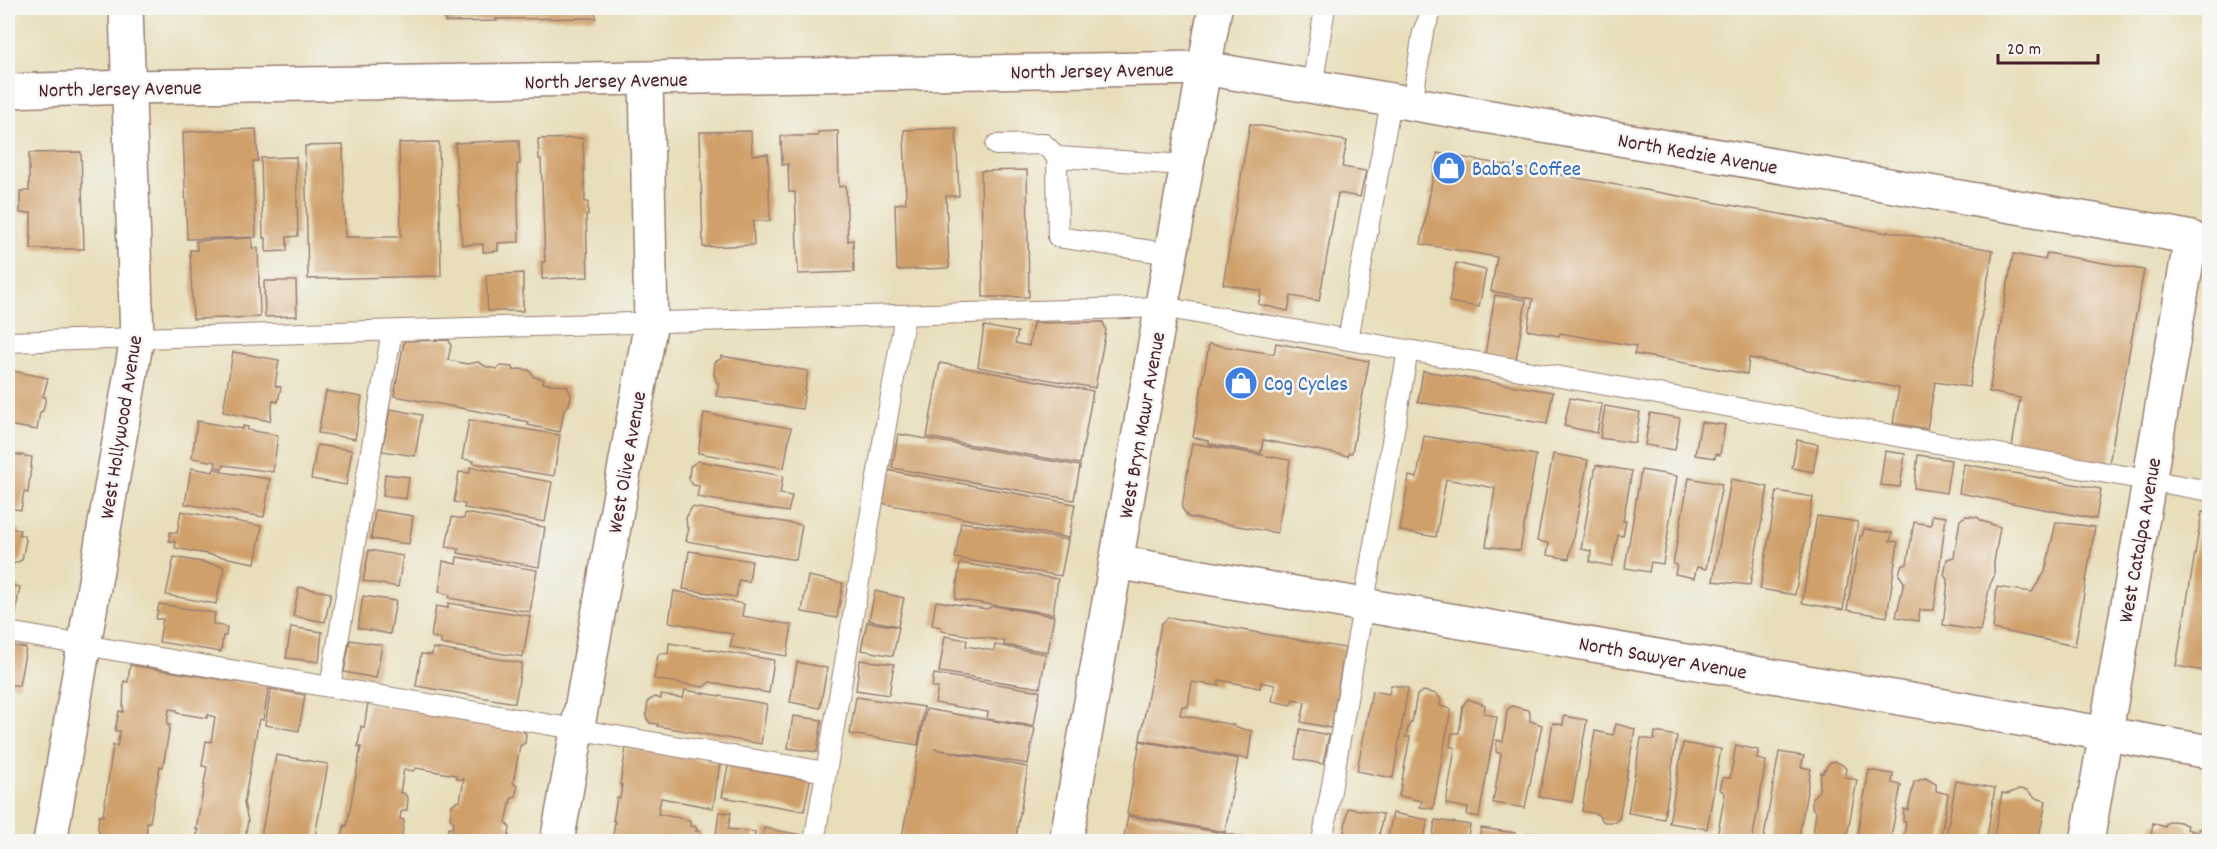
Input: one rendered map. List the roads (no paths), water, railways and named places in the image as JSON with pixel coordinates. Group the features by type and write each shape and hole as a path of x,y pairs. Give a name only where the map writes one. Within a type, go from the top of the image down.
{"street":[{"name":"West Hollywood Avenue","path":"50,842 137,338 126,8"},
{"name":"West Bryn Mawr Avenue","path":"1066,842 1215,8"},
{"name":"North Jersey Avenue","path":"8,91 1204,68"},
{"name":"North Kedzie Avenue","path":"1204,68 2203,240"},
{"name":"West Olive Avenue","path":"557,842 651,322 646,79"},
{"name":"West Catalpa Avenue","path":"2086,842 2149,480 2203,240"},
{"name":"North Sawyer Avenue","path":"1116,562 2210,752"}],"lane":[{"path":"1312,87 1325,8"},
{"path":"1348,340 1401,102 1433,8"},
{"path":"996,145 1044,144 1057,157 1187,165"},
{"path":"1057,157 1058,237 1171,254"},
{"path":"8,342 1162,307 2210,491"},
{"path":"814,842 905,315"},
{"path":"330,687 392,330"},
{"path":"1322,842 1408,350"},
{"path":"8,632 826,772"}],"place":[{"name":"Baba’s Coffee","path":"1449,168"},
{"name":"Cog Cycles","path":"1241,383"}]}
